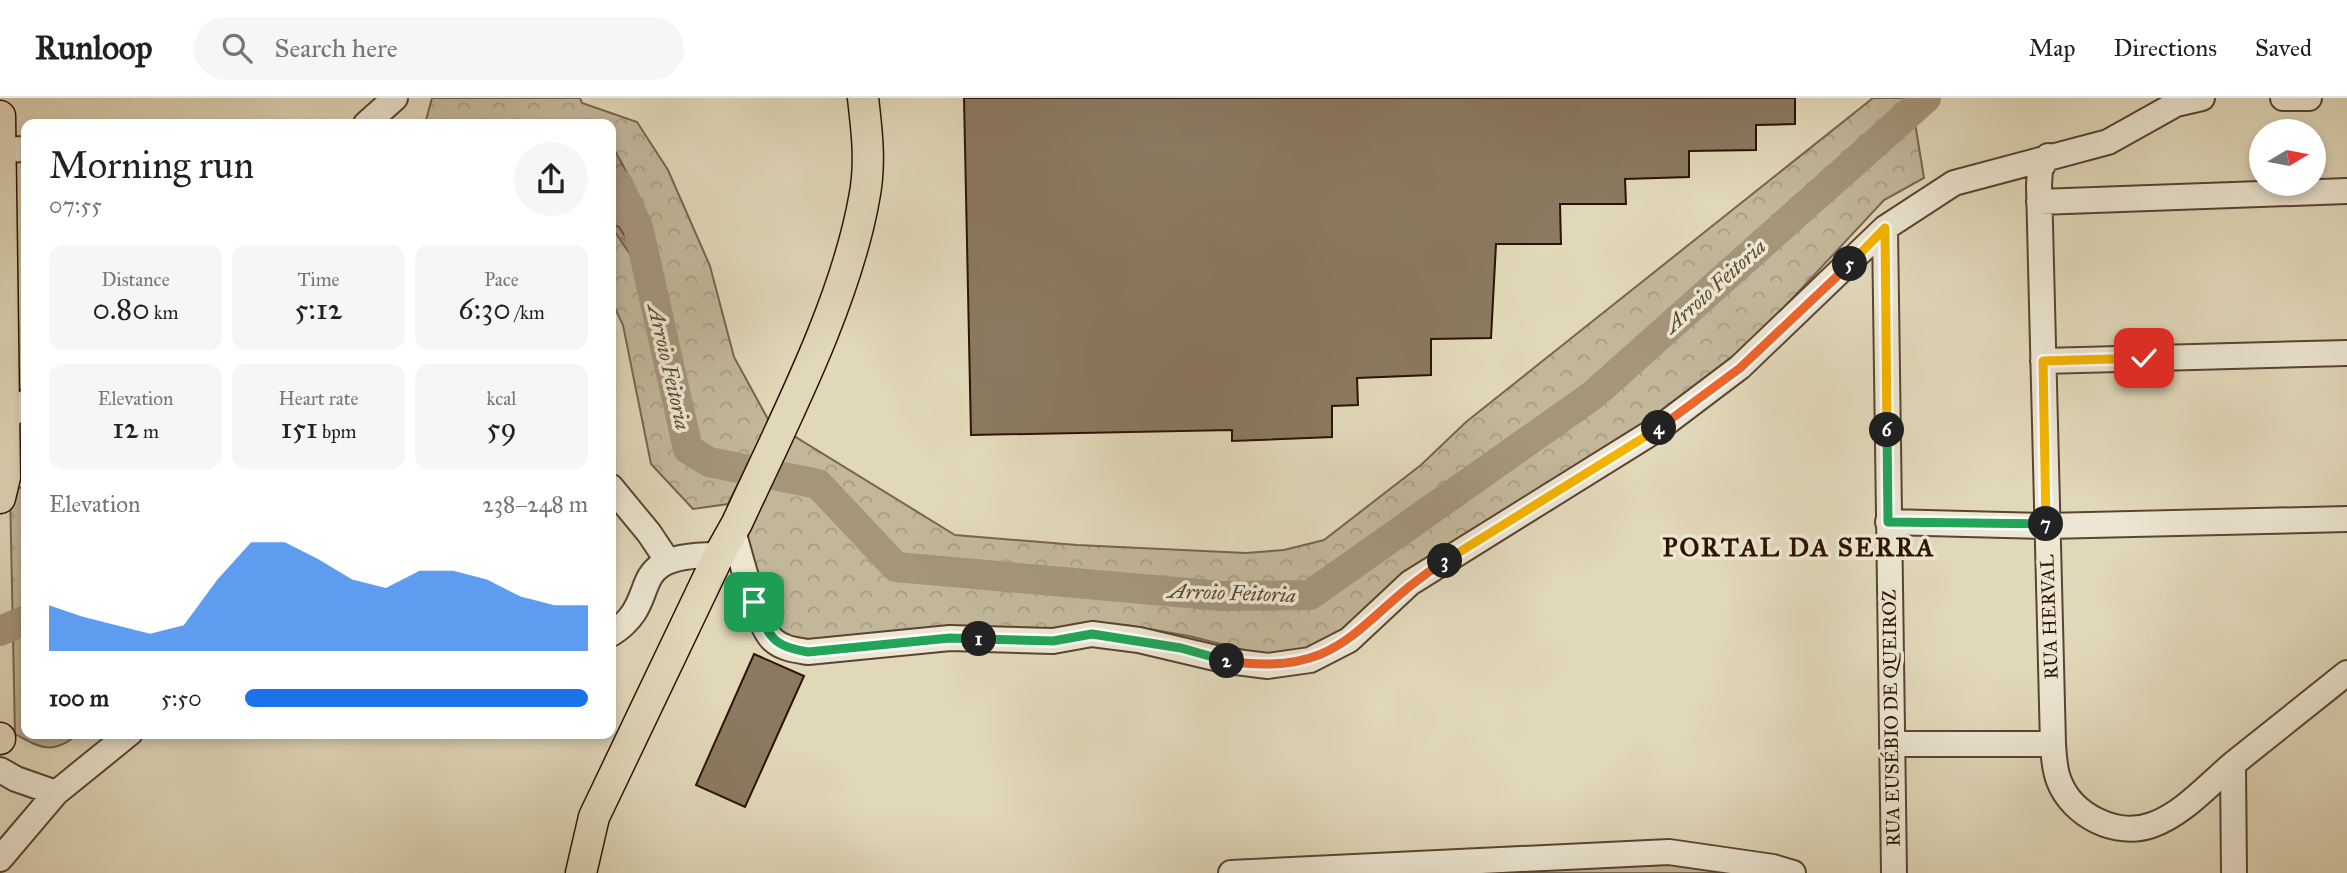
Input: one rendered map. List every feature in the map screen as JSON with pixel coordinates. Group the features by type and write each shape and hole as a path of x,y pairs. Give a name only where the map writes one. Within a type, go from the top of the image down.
{"main road":[{"path":"581,873 594,817 730,537 780,429 838,292 864,200 869,153 863,98"},
{"path":"0,116 10,415 5,477 0,498"}],"street":[{"path":"372,119 395,98"},
{"path":"616,630 627,622 650,572 667,560 690,555 730,537 771,639 786,649 808,652 950,638 1053,641 1092,634 1170,646 1228,661 1268,666 1310,660 1349,640 1410,583 1662,426 1740,368 1885,228 1954,183 2108,142 2176,104 2202,98"},
{"path":"2283,98 2309,98"},
{"path":"0,150 21,149"},
{"name":"RUA HERVAL","path":"2048,156 2039,170 2046,526 2053,744 2058,779 2064,791 2084,814 2114,827 2141,828 2164,819 2197,796 2347,673"},
{"path":"2039,202 2347,191"},
{"name":"RUA EUSÉBIO DE QUEIROZ","path":"1885,228 1894,873"},
{"path":"2043,361 2347,353"},
{"path":"616,492 667,560"},
{"path":"1888,522 2046,526 2347,519"},
{"path":"0,859 56,793 123,739"},
{"path":"1892,744 2053,744"},
{"path":"2233,764 2234,873"},
{"path":"0,770 16,779 56,793"},
{"path":"1231,873 1669,852 1773,867 1793,873"}],"green space":[{"path":"432,98 580,98 582,103 637,122 668,170 710,266 734,357 769,421 728,504 693,509 651,464 623,325 616,310 616,119 426,119"},
{"path":"1873,98 1936,98 1926,105 1915,123 1924,178 1884,200 1762,331 1699,386 1550,485 1347,629 1307,652 1268,656 1189,636 1125,625 1084,624 1056,631 829,644 788,640 771,621 743,528 789,433 955,535 1077,545 1246,553 1284,550 1324,540 1421,465 1466,422"},
{"path":"21,488 21,737 15,734 10,491"},
{"path":"25,739 71,739 55,747"},
{"path":"1680,863 1748,873 1381,873"}],"water":[{"path":"616,153 637,201 642,251 638,266 616,233"}],"building":[{"path":"964,98 1795,98 1795,124 1756,125 1756,150 1689,151 1689,177 1625,179 1626,204 1560,204 1561,244 1496,244 1491,338 1431,339 1431,375 1357,378 1358,405 1332,406 1332,437 1232,441 1232,430 971,435"},
{"path":"754,654 804,676 745,807 696,785"}],"waterway":[{"name":"Arroio Feitoria","path":"616,183 638,227 688,449 709,462 818,484 896,567 1221,596 1310,595 1593,395 1926,98"},
{"name":"Arroio Feitoria","path":"0,631 21,622"}],"district":[{"name":"PORTAL DA SERRA","path":"1799,547"}],"route":[{"path":"754,602 771,639 786,649 808,652 950,638 1053,641 1092,634 1139,640 1228,661 1268,666 1310,660 1349,640 1410,583 1662,426 1740,368 1828,286 1885,228 1888,522 2046,526 2043,361 2144,358"}]}
